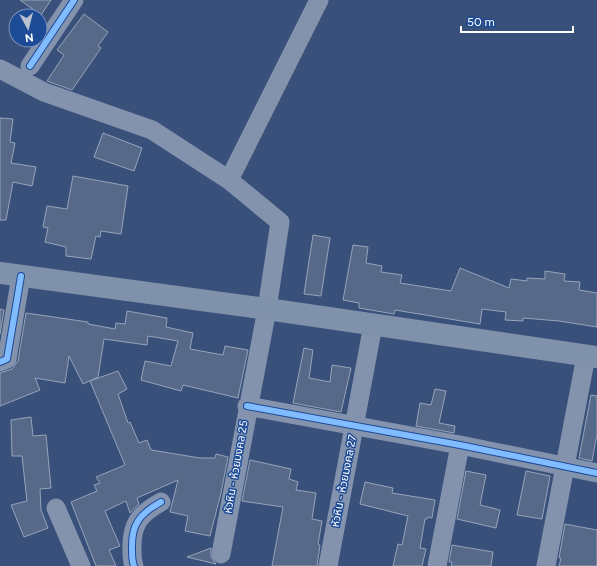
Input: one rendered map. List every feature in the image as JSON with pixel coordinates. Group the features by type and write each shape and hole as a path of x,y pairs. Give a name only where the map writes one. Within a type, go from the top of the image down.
{"main road":[{"path":"0,273 266,309 591,357"}],"street":[{"path":"30,66 74,0"},
{"path":"0,69 44,92 152,130 229,180 319,0"},
{"name":"หัวหิน - ห้วยมงคล 25","path":"221,554 266,309 280,222 229,180"},
{"path":"0,362 7,359 21,276"},
{"name":"หัวหิน - ห้วยมงคล 27","path":"328,566 373,326"},
{"path":"546,566 566,466 591,357"},
{"path":"247,406 460,445 597,473"},
{"path":"437,566 460,445"},
{"path":"131,565 134,524 148,509 161,502"},
{"path":"56,508 81,566"}],"building":[{"path":"20,0 51,0 46,8 31,8"},
{"path":"84,14 108,32 98,46 101,48 72,90 47,81 64,55 57,50"},
{"path":"0,118 13,119 10,142 15,143 11,163 36,167 32,186 13,182 6,220 0,220"},
{"path":"103,133 142,148 134,171 94,157"},
{"path":"73,176 128,186 121,234 101,231 100,237 96,236 91,259 66,256 66,247 45,242 48,228 43,227 47,206 67,209"},
{"path":"313,235 330,238 321,296 304,294"},
{"path":"353,245 368,247 366,263 382,266 381,272 402,275 400,283 451,291 460,268 509,288 511,279 527,281 527,278 545,279 545,271 565,274 564,281 580,282 579,290 597,293 597,327 559,321 523,318 523,321 505,320 506,312 482,309 480,324 395,310 394,314 359,308 359,303 343,300"},
{"path":"0,309 4,310 0,334"},
{"path":"127,311 167,318 166,327 193,333 190,349 223,355 225,346 248,350 238,398 183,385 181,391 141,380 145,361 171,366 178,341 148,336 147,345 104,339 98,377 83,384 69,356 65,383 35,378 40,390 0,406 0,373 12,369 18,361 26,313 88,322 88,324 115,329 116,323 125,324"},
{"path":"304,348 313,350 309,378 330,382 332,365 351,368 341,412 293,403"},
{"path":"118,371 127,389 118,394 128,423 130,422 139,443 147,440 151,450 200,458 215,458 216,454 228,457 210,536 185,531 188,516 170,512 178,480 137,498 139,504 130,513 126,501 105,511 120,546 109,550 116,566 96,566 71,502 97,491 94,485 100,483 96,477 125,465 90,381"},
{"path":"435,389 446,391 439,423 455,426 454,433 416,426 420,403 431,405"},
{"path":"591,395 597,396 597,434 592,461 579,458"},
{"path":"31,417 33,436 46,435 51,488 40,489 41,510 48,528 24,537 11,505 27,501 22,456 12,456 11,420"},
{"path":"250,460 291,469 289,479 298,482 296,490 316,493 312,519 322,521 318,544 320,545 317,566 272,566 283,507 242,501"},
{"path":"466,471 486,475 480,505 500,510 496,528 457,519"},
{"path":"526,471 550,476 542,519 517,515"},
{"path":"365,482 393,488 392,493 435,500 432,518 428,517 425,519 420,548 426,549 422,566 393,566 398,544 402,545 408,516 360,504"},
{"path":"565,524 597,530 597,566 559,566"},
{"path":"452,545 493,552 491,566 451,566 452,562 449,562"},
{"path":"211,548 211,557 216,564 187,557"}],"cycle path":[{"path":"30,66 74,0"},
{"path":"0,362 7,359 21,276"},
{"path":"247,406 460,445 597,473"},
{"path":"134,566 132,558 132,541 135,527 147,511 161,502"}]}
